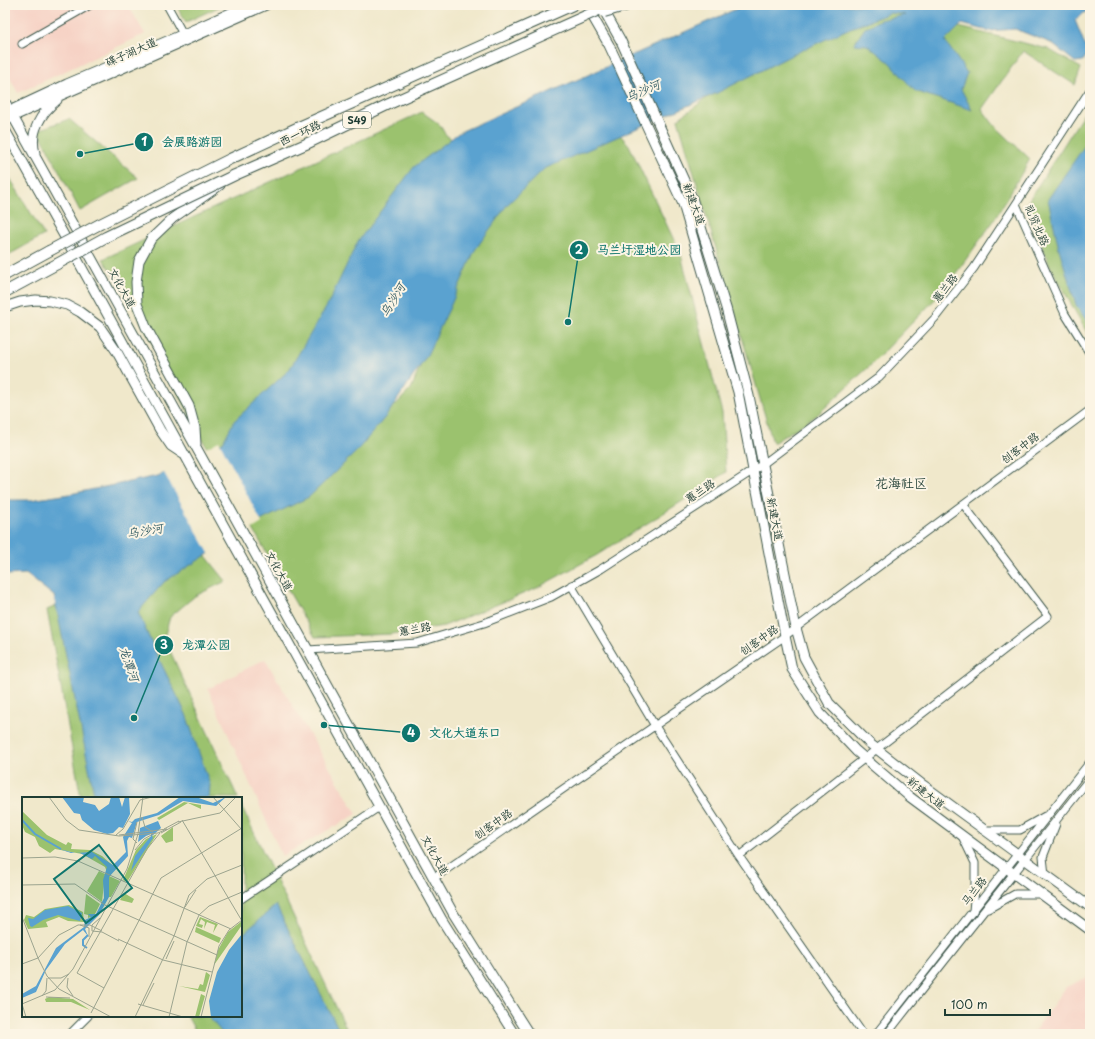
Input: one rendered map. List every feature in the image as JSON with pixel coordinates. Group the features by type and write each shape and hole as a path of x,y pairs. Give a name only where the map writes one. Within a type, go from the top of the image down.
{"highway":[{"name":"西一环路","path":"5,275 100,224 230,159 573,5"},
{"name":"西一环路","path":"5,292 106,237 235,175 610,5"},
{"path":"571,22 628,5"}],"main road":[{"name":"碟子湖大道","path":"8,115 67,84 248,5"},
{"name":"碟子湖大道","path":"8,115 68,92 266,5"},
{"name":"新建大道","path":"586,5 609,45 683,204 738,392 792,669 820,713 865,759 910,797 1090,930"},
{"name":"新建大道","path":"601,5 622,41 692,198 726,308 748,396 796,628 804,657 829,703 869,743 922,785 1090,907"},
{"path":"38,162 33,145 35,130 48,108 68,92"},
{"name":"文化大道","path":"5,102 8,115 38,162 197,447 453,913 530,1034"},
{"path":"5,130 442,920 514,1034"},
{"path":"197,447 195,428 188,406 146,327 138,304 136,282 139,261 151,239 174,218 235,175"},
{"path":"5,307 20,302 36,300 50,301 67,305 80,312 100,327 118,352 160,430 171,446 185,454"}],"street":[{"path":"22,44 90,5"},
{"path":"167,5 183,34"},
{"name":"礼贤北路","path":"1090,90 1016,204 1065,314 1090,354"},
{"name":"蕙兰路","path":"308,650 417,643 484,623 552,597 601,569 762,464 879,377 935,318 974,268 1016,204"},
{"name":"创客中路","path":"434,878 785,636 1090,410"},
{"path":"739,856 1048,616 963,504"},
{"path":"571,586 655,726 739,856 863,1034"},
{"name":"马兰路","path":"876,1034 1090,762"},
{"name":"马兰路","path":"888,1034 1090,778"},
{"path":"242,898 379,807"},
{"path":"983,830 1020,830 1049,814"},
{"path":"1045,875 1043,857 1060,816"},
{"path":"961,834 975,864 973,911"},
{"path":"983,912 1015,894 1042,894"},
{"path":"70,1034 87,1017"}],"shaded area":[{"path":"5,5 128,5 145,34 18,93 5,69"},
{"path":"265,659 357,814 282,856 208,689"},
{"path":"1090,976 1090,1034 1034,1034 1033,1033 1066,987"}],"green space":[{"path":"176,5 223,5 186,22"},
{"path":"897,7 955,26 1048,49 1081,68 1075,85 1023,51 982,109 994,125 1030,159 993,222 943,291 875,361 816,416 773,443 678,119 733,79 834,24"},
{"path":"1090,104 1090,338 1049,264 1027,203"},
{"path":"422,112 439,124 446,135 456,143 335,321 211,456 132,304 103,259"},
{"path":"69,119 138,178 80,211 38,130"},
{"path":"613,127 629,145 681,255 722,413 726,472 597,555 535,589 444,626 392,634 315,637 250,524 335,467 411,389 469,246 512,186"},
{"path":"5,170 44,235 5,257"},
{"path":"198,546 226,581 195,596 170,617 164,638 238,797 81,797 47,610"},
{"path":"242,807 349,1034 197,1034 188,1017 242,1017"}],"water":[{"path":"745,5 1090,5 1090,11 1088,10 1075,20 1088,53 1083,61 1075,62 1051,43 1015,29 989,31 962,24 945,41 967,73 961,89 972,110 915,91 889,62 867,45 854,44 865,28 880,20 906,15 890,13 848,29 790,56 717,93 544,169 507,205 475,250 426,357 387,415 355,453 309,497 260,521 164,582 138,612 186,714 210,785 209,797 95,797 54,596 26,574 5,575 5,500 30,500 70,494 158,476 223,442 234,421 289,370 327,306 358,241 414,167 460,132"},
{"path":"1090,138 1090,326 1076,305 1059,249 1048,199"},
{"path":"276,905 341,1034 223,1034 209,1017 242,1017 243,934"}],"pier":[{"path":"219,441 262,523 210,555 163,471"}],"place":[{"name":"会展路游园","path":"80,154"},
{"name":"马兰圩湿地公园","path":"568,322"},
{"name":"龙潭公园","path":"134,718"},
{"name":"文化大道东口","path":"324,725"}],"district":[{"name":"花海社区","path":"901,483"}],"water label":[{"name":"乌沙河","path":"643,91"},
{"name":"乌沙河","path":"393,300"},
{"name":"乌沙河","path":"145,531"},
{"name":"龙潭河","path":"129,664"}]}
